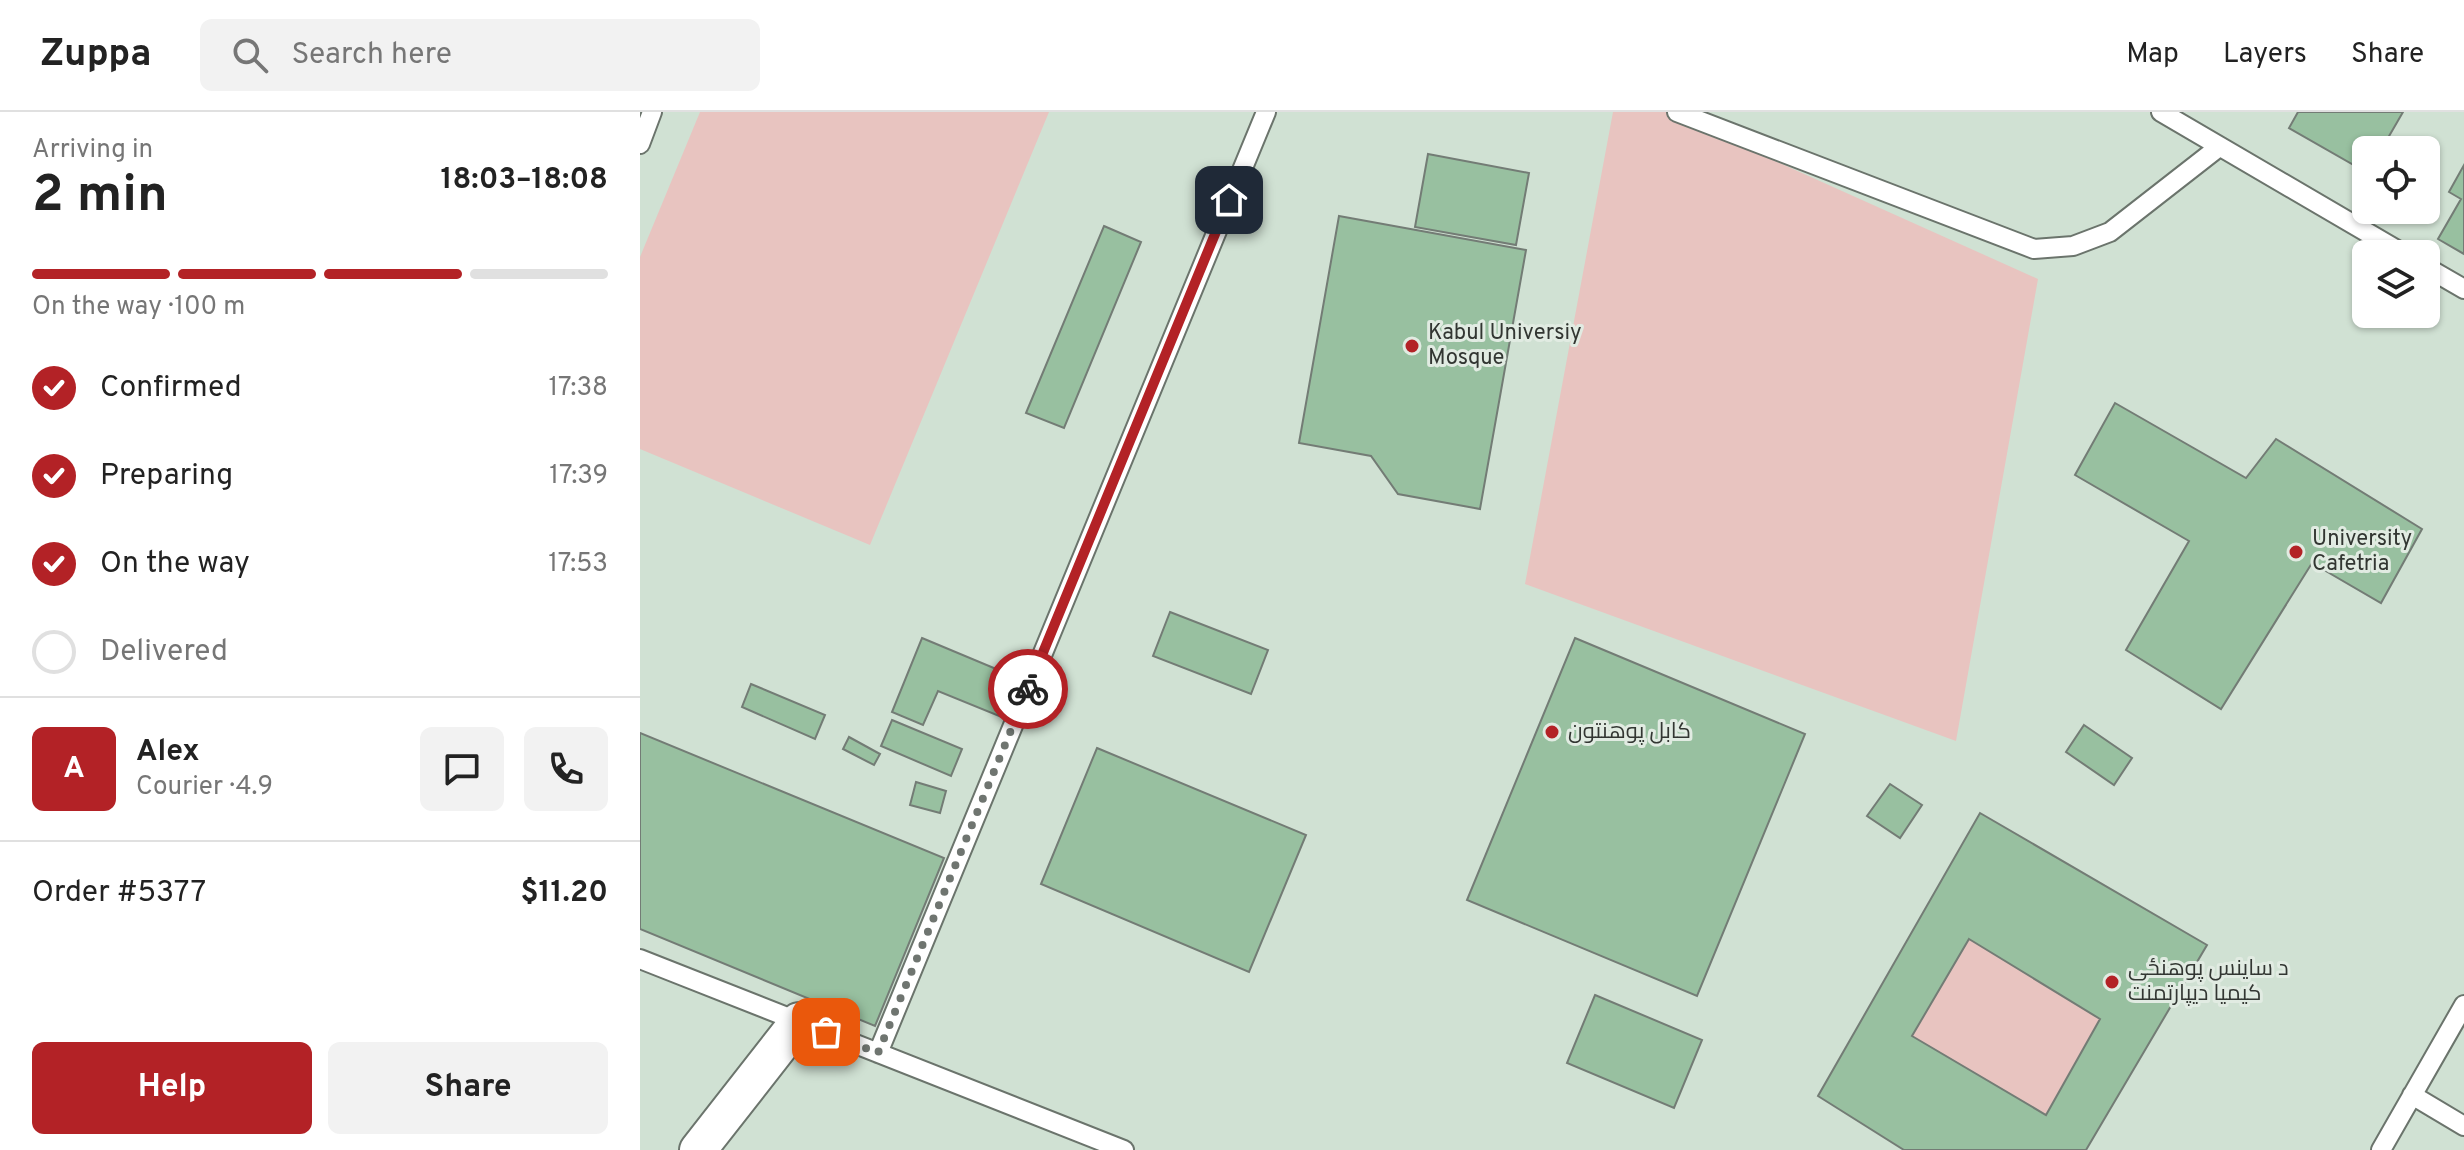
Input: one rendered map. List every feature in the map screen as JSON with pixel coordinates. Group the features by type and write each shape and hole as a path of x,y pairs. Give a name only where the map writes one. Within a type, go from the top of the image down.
{"street":[{"path":"698,1150 799,1021"}],"lane":[{"path":"640,144 652,112"},
{"path":"878,1053 1266,112"},
{"path":"1677,112 2034,249 2073,246 2110,232 2219,147"},
{"path":"2161,112 2380,240"},
{"path":"2440,275 2464,289"},
{"path":"640,959 1124,1150"},
{"path":"2381,1150 2464,1005"},
{"path":"2412,1095 2464,1126"}],"shaded area":[{"name":"کابل پوهنتون","path":"640,112 2464,112 2464,1150 640,1150"},
{"path":"700,112 1049,112 870,545 640,449 640,257"},
{"path":"1613,112 1666,112 2038,279 1956,741 1525,584"},
{"path":"1969,939 2100,1019 2046,1115 1912,1036"}],"building":[{"path":"2298,112 2403,112 2389,136 2352,136 2352,164 2289,128"},
{"path":"1428,154 1529,173 1516,245 1415,227"},
{"path":"2464,165 2464,254 2438,239 2461,199 2449,192"},
{"name":"Kabul Universiy Mosque","path":"1339,216 1526,250 1480,509 1398,494 1371,456 1299,443"},
{"path":"1104,226 1141,242 1064,428 1026,413"},
{"name":"University Cafetria","path":"2115,403 2246,478 2276,439 2422,529 2381,603 2312,563 2221,709 2126,650 2189,541 2075,475"},
{"path":"1170,612 1268,650 1251,694 1153,656"},
{"path":"922,638 1020,679 1004,718 938,691 923,725 892,712"},
{"path":"1575,638 1805,734 1697,996 1467,900"},
{"path":"751,684 825,715 815,739 742,707"},
{"path":"892,720 962,749 951,776 881,746"},
{"path":"2084,725 2132,758 2114,785 2066,752"},
{"path":"640,733 944,858 875,1026 640,929"},
{"path":"849,737 880,754 874,765 843,749"},
{"path":"1097,748 1306,835 1249,972 1041,884"},
{"path":"916,782 946,791 940,813 910,805"},
{"path":"1890,784 1922,805 1900,838 1867,816"},
{"name":"د ساینس پوهنحٔی کیمیا دیپارتمنت","path":"1980,813 2207,945 2086,1150 1904,1150 1818,1096","holes":["1969,939 2100,1019 2046,1115 1912,1036"]},
{"path":"1595,995 1702,1040 1674,1108 1567,1063"}],"way so far":[{"path":"826,1032 878,1053 1028,689"}],"place":[{"name":"Kabul Universiy Mosque","path":"1412,346"},
{"name":"University Cafetria","path":"2296,552"},
{"name":"کابل پوهنتون","path":"1552,732"},
{"name":"د ساینس پوهنحٔی کیمیا دیپارتمنت","path":"2112,982"}],"route":[{"path":"1028,689 1229,200"}]}
